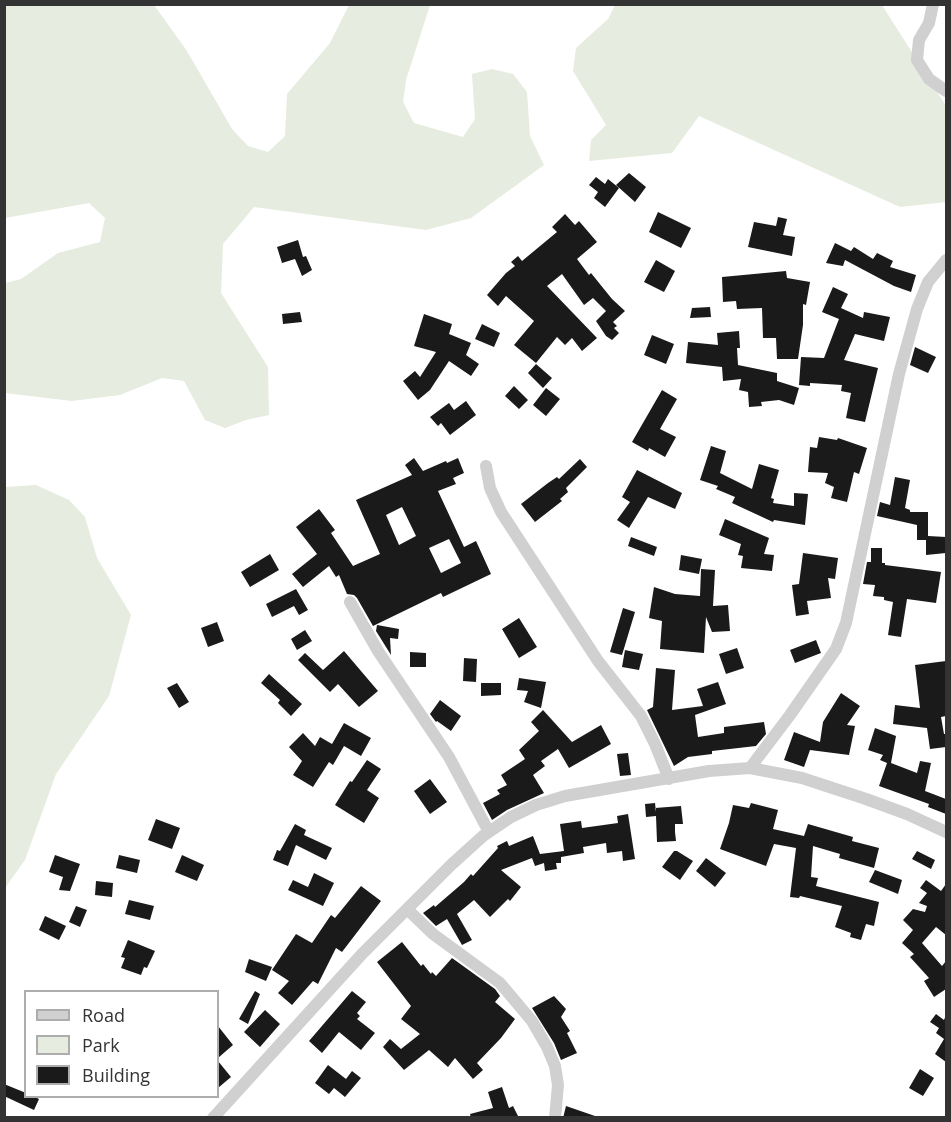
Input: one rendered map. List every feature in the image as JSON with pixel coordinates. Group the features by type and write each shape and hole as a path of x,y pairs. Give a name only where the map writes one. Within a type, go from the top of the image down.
{"street":[{"path":"933,4 929,23 919,40 917,60 929,79 946,91"},
{"path":"750,768 836,649 846,623 899,374 917,309 928,282 946,260"},
{"path":"486,466 490,488 501,512 598,661 641,716 669,779"},
{"path":"350,602 378,651 449,757 489,832"},
{"path":"213,1118 362,954 451,865 489,832 536,805 555,799 709,771 750,768 802,778 907,814 946,832"},
{"path":"407,909 433,934 500,983 532,1021 555,1066 558,1085 555,1118"}],"green space":[{"path":"5,4 154,5 187,51 232,129 248,146 268,152 285,136 287,94 330,43 349,5 430,5 406,80 403,102 414,123 463,137 475,119 472,74 492,69 513,74 527,92 530,136 544,165 471,218 426,230 254,207 223,244 221,293 268,367 269,415 225,428 205,420 184,381 162,378 120,395 72,401 5,393 5,283 21,279 58,253 100,242 105,218 89,203 5,218"},
{"path":"615,5 882,5 946,106 946,202 900,207 699,116 672,153 589,161 591,140 606,125 573,71 576,48 608,19"},
{"path":"36,485 69,500 85,517 97,558 131,615 109,696 56,774 25,860 5,888 5,487"}],"building":[{"path":"629,173 646,187 635,202 616,185"},
{"path":"596,177 605,184 608,179 619,188 605,207 594,198 598,192 589,185"},
{"path":"658,212 691,228 681,248 649,232"},
{"path":"565,214 575,225 579,221 597,242 577,259 589,275 591,273 625,311 613,322 617,326 614,328 619,333 612,340 606,336 596,321 606,311 593,298 584,305 562,274 547,286 597,338 582,351 572,338 565,345 557,337 536,363 514,345 534,321 506,296 498,306 487,295 515,266 511,262 518,256 522,261 557,232 552,227"},
{"path":"778,217 787,219 783,235 795,237 792,256 748,247 754,222 776,226"},
{"path":"298,240 303,257 306,256 312,270 302,276 295,259 282,263 277,247"},
{"path":"835,243 851,251 854,247 873,259 877,253 893,261 890,267 916,275 911,292 894,286 845,260 843,266 826,263"},
{"path":"656,260 675,271 664,292 644,282"},
{"path":"786,271 787,278 810,282 806,305 803,304 803,325 798,359 777,359 776,338 763,338 762,308 737,309 736,301 723,302 722,277"},
{"path":"833,287 848,294 841,308 863,318 864,312 890,317 884,341 855,334 844,360 878,368 865,422 846,418 851,393 841,391 842,385 810,383 810,386 799,385 801,357 824,358 839,319 822,312"},
{"path":"710,307 711,317 690,318 692,308"},
{"path":"300,312 302,322 283,324 282,314"},
{"path":"424,314 452,324 449,334 471,343 466,355 479,364 471,376 449,361 430,390 418,400 403,381 415,371 420,377 436,352 414,346"},
{"path":"482,324 500,333 494,347 475,339"},
{"path":"739,331 738,365 777,373 777,381 799,388 794,405 779,400 761,402 762,406 749,407 748,392 739,390 741,379 723,381 722,367 686,363 688,342 718,345 717,333"},
{"path":"652,335 674,344 666,364 644,355"},
{"path":"915,347 936,357 928,373 910,365"},
{"path":"536,364 552,378 543,388 528,373"},
{"path":"514,386 528,400 519,409 505,396"},
{"path":"546,388 560,399 546,416 533,405"},
{"path":"662,390 677,399 660,429 676,437 665,457 632,442"},
{"path":"466,401 476,415 450,435 441,423 438,426 430,417 449,403 454,410"},
{"path":"819,437 837,440 838,438 867,448 859,474 854,472 847,502 831,498 834,487 825,483 828,473 808,472 810,447 817,448"},
{"path":"711,446 726,451 720,473 752,489 759,464 779,470 771,498 774,499 773,503 794,506 794,493 808,494 805,525 774,520 773,522 732,503 735,497 716,489 718,486 700,480"},
{"path":"414,458 423,471 458,458 464,473 453,478 456,484 438,491 464,547 476,541 491,574 443,597 441,593 373,626 357,598 347,594 339,575 336,577 329,566 303,587 292,574 317,554 296,527 319,509 335,530 331,533 353,566 380,554 356,500 412,475 405,465","holes":["402,507 416,536 399,545 386,515","449,539 461,563 441,573 429,548"]},
{"path":"580,459 587,467 566,488 568,492 560,499 562,501 535,522 521,504 557,477 559,479"},
{"path":"637,470 682,493 675,509 648,497 629,528 617,520 630,502 622,497"},
{"path":"895,477 910,480 905,508 910,512 928,512 928,536 946,537 946,553 926,555 926,540 917,540 917,525 877,516 880,502 890,505"},
{"path":"725,519 769,538 764,554 774,555 772,571 741,568 743,556 738,555 741,544 719,535"},
{"path":"631,537 657,547 654,556 628,546"},
{"path":"871,548 882,548 882,563 885,565 941,572 936,603 907,599 901,637 888,635 893,602 884,600 884,597 873,596 875,585 863,584 867,562 871,562"},
{"path":"803,553 838,558 835,579 828,578 831,598 807,601 809,614 796,616 792,585 799,584"},
{"path":"270,554 279,570 250,587 241,572"},
{"path":"681,555 702,559 699,574 679,570"},
{"path":"701,569 715,570 713,606 728,605 730,631 712,632 706,617 704,653 660,649 662,621 649,618 654,587 675,594 700,596"},
{"path":"296,589 308,610 299,615 294,606 272,617 266,604"},
{"path":"623,608 635,612 622,655 610,652"},
{"path":"519,618 537,647 519,658 502,629"},
{"path":"217,622 224,641 208,647 201,628"},
{"path":"377,625 399,629 398,639 390,638 391,655 376,631"},
{"path":"305,630 312,641 297,650 291,639"},
{"path":"816,640 821,653 795,663 790,650"},
{"path":"737,648 744,668 726,674 719,654"},
{"path":"625,650 643,654 639,670 622,667"},
{"path":"344,651 378,691 359,707 338,684 330,692 298,660 305,653 323,670"},
{"path":"410,652 426,653 426,667 410,667"},
{"path":"464,658 477,659 476,682 463,681"},
{"path":"946,661 946,716 941,717 944,734 946,734 946,747 930,749 927,728 893,724 895,705 920,708 915,665"},
{"path":"656,668 675,670 672,710 703,706 697,689 718,682 726,704 695,715 698,737 724,733 724,727 764,722 766,734 756,746 712,751 712,754 688,757 674,766 647,710 653,707"},
{"path":"269,674 302,704 291,716 278,703 280,700 261,683"},
{"path":"519,678 546,682 541,708 524,702 528,691 517,690"},
{"path":"177,683 189,702 179,708 167,688"},
{"path":"481,683 501,683 501,695 481,696"},
{"path":"841,693 860,706 847,725 855,726 849,755 810,750 804,767 784,760 794,732 820,742 823,722"},
{"path":"440,700 461,716 451,731 436,722 430,714"},
{"path":"543,710 572,742 601,725 611,744 569,768 558,749 541,761 545,766 533,775 544,793 507,810 492,820 483,803 500,794 497,790 507,785 501,775 525,759 519,750 539,731 531,722"},
{"path":"344,723 371,738 361,756 344,746 333,765 329,762 313,787 293,775 302,761 289,747 303,733 315,746 320,737 332,744"},
{"path":"875,728 896,736 891,763 917,773 920,761 931,763 925,791 946,799 946,814 928,807 929,804 879,786 887,763 880,760 883,755 868,750"},
{"path":"628,753 631,775 620,776 617,754"},
{"path":"367,760 381,769 367,790 379,798 364,823 335,805"},
{"path":"430,779 447,802 430,814 414,791"},
{"path":"655,803 656,808 681,806 683,824 675,824 676,841 657,842 656,816 646,817 645,804"},
{"path":"751,803 778,810 773,829 804,836 808,824 853,837 852,841 879,848 874,868 839,858 840,854 813,846 811,877 818,878 816,886 879,902 874,926 866,924 861,940 850,937 851,933 835,927 842,906 800,896 799,898 790,897 796,848 774,844 766,866 720,849 733,805 749,808"},
{"path":"628,814 635,859 623,861 622,851 607,853 606,843 583,847 584,853 561,857 561,863 556,863 557,869 545,871 544,863 535,866 532,858 501,870 521,887 510,901 508,899 490,917 474,900 457,914 472,940 462,945 447,919 436,926 423,913 434,905 435,907 471,874 473,876 498,848 497,846 507,841 509,846 533,836 540,854 564,851 560,824 581,821 582,828 618,823 617,816"},
{"path":"156,819 180,828 172,849 148,840"},
{"path":"295,824 306,830 304,835 332,848 326,860 296,845 288,866 273,860 277,850 280,851"},
{"path":"674,851 693,861 680,880 662,867"},
{"path":"917,851 935,860 931,869 912,859"},
{"path":"55,855 80,864 70,891 59,890 63,877 49,872"},
{"path":"119,855 140,860 137,873 116,868"},
{"path":"182,855 204,865 197,881 175,872"},
{"path":"706,858 726,873 715,887 696,871"},
{"path":"875,870 902,880 898,894 869,882"},
{"path":"314,873 334,883 323,906 288,890 293,880 308,887"},
{"path":"926,880 941,891 946,884 946,935 936,927 922,943 942,966 946,961 946,989 934,997 924,981 929,978 910,957 914,954 902,943 913,930 903,920 913,909 925,912 927,906 919,903 927,893 920,888"},
{"path":"96,881 113,883 112,897 95,895"},
{"path":"361,886 381,901 342,952 336,948 318,984 313,981 292,1005 278,993 289,981 272,970 296,934 312,943 331,915 335,918"},
{"path":"129,900 154,906 150,920 125,914"},
{"path":"76,906 87,910 80,927 69,922"},
{"path":"45,916 66,926 59,940 39,930"},
{"path":"128,940 155,951 141,975 121,968 125,958 121,957"},
{"path":"402,942 421,966 423,964 431,974 432,972 436,976 452,958 495,989 500,996 495,1002 515,1019 501,1038 477,1063 483,1070 473,1079 455,1058 448,1067 429,1050 404,1070 383,1047 390,1039 401,1049 420,1034 401,1019 411,1006 377,962"},
{"path":"249,959 272,967 266,981 245,972"},
{"path":"255,991 260,994 248,1024 239,1019"},
{"path":"352,991 366,1002 357,1013 360,1016 357,1019 375,1033 361,1050 339,1032 322,1053 309,1041"},
{"path":"554,996 566,1009 561,1017 570,1031 567,1033 577,1053 561,1060 554,1043 532,1008"},
{"path":"265,1010 280,1024 260,1047 244,1032"},
{"path":"936,1014 944,1020 946,1015 946,1062 935,1054 944,1039 936,1033 939,1028 930,1022"},
{"path":"219,1027 233,1045 219,1057"},
{"path":"219,1062 231,1077 219,1087"},
{"path":"328,1065 346,1079 352,1071 361,1078 345,1097 334,1088 329,1094 315,1083"},
{"path":"920,1069 934,1078 923,1096 909,1088"},
{"path":"4,1084 24,1092 24,1098 39,1099 34,1110 4,1096"},
{"path":"502,1087 509,1108 513,1106 519,1118 471,1118 470,1114 493,1108 488,1092"},
{"path":"566,1106 595,1116 595,1118 563,1118"}]}
